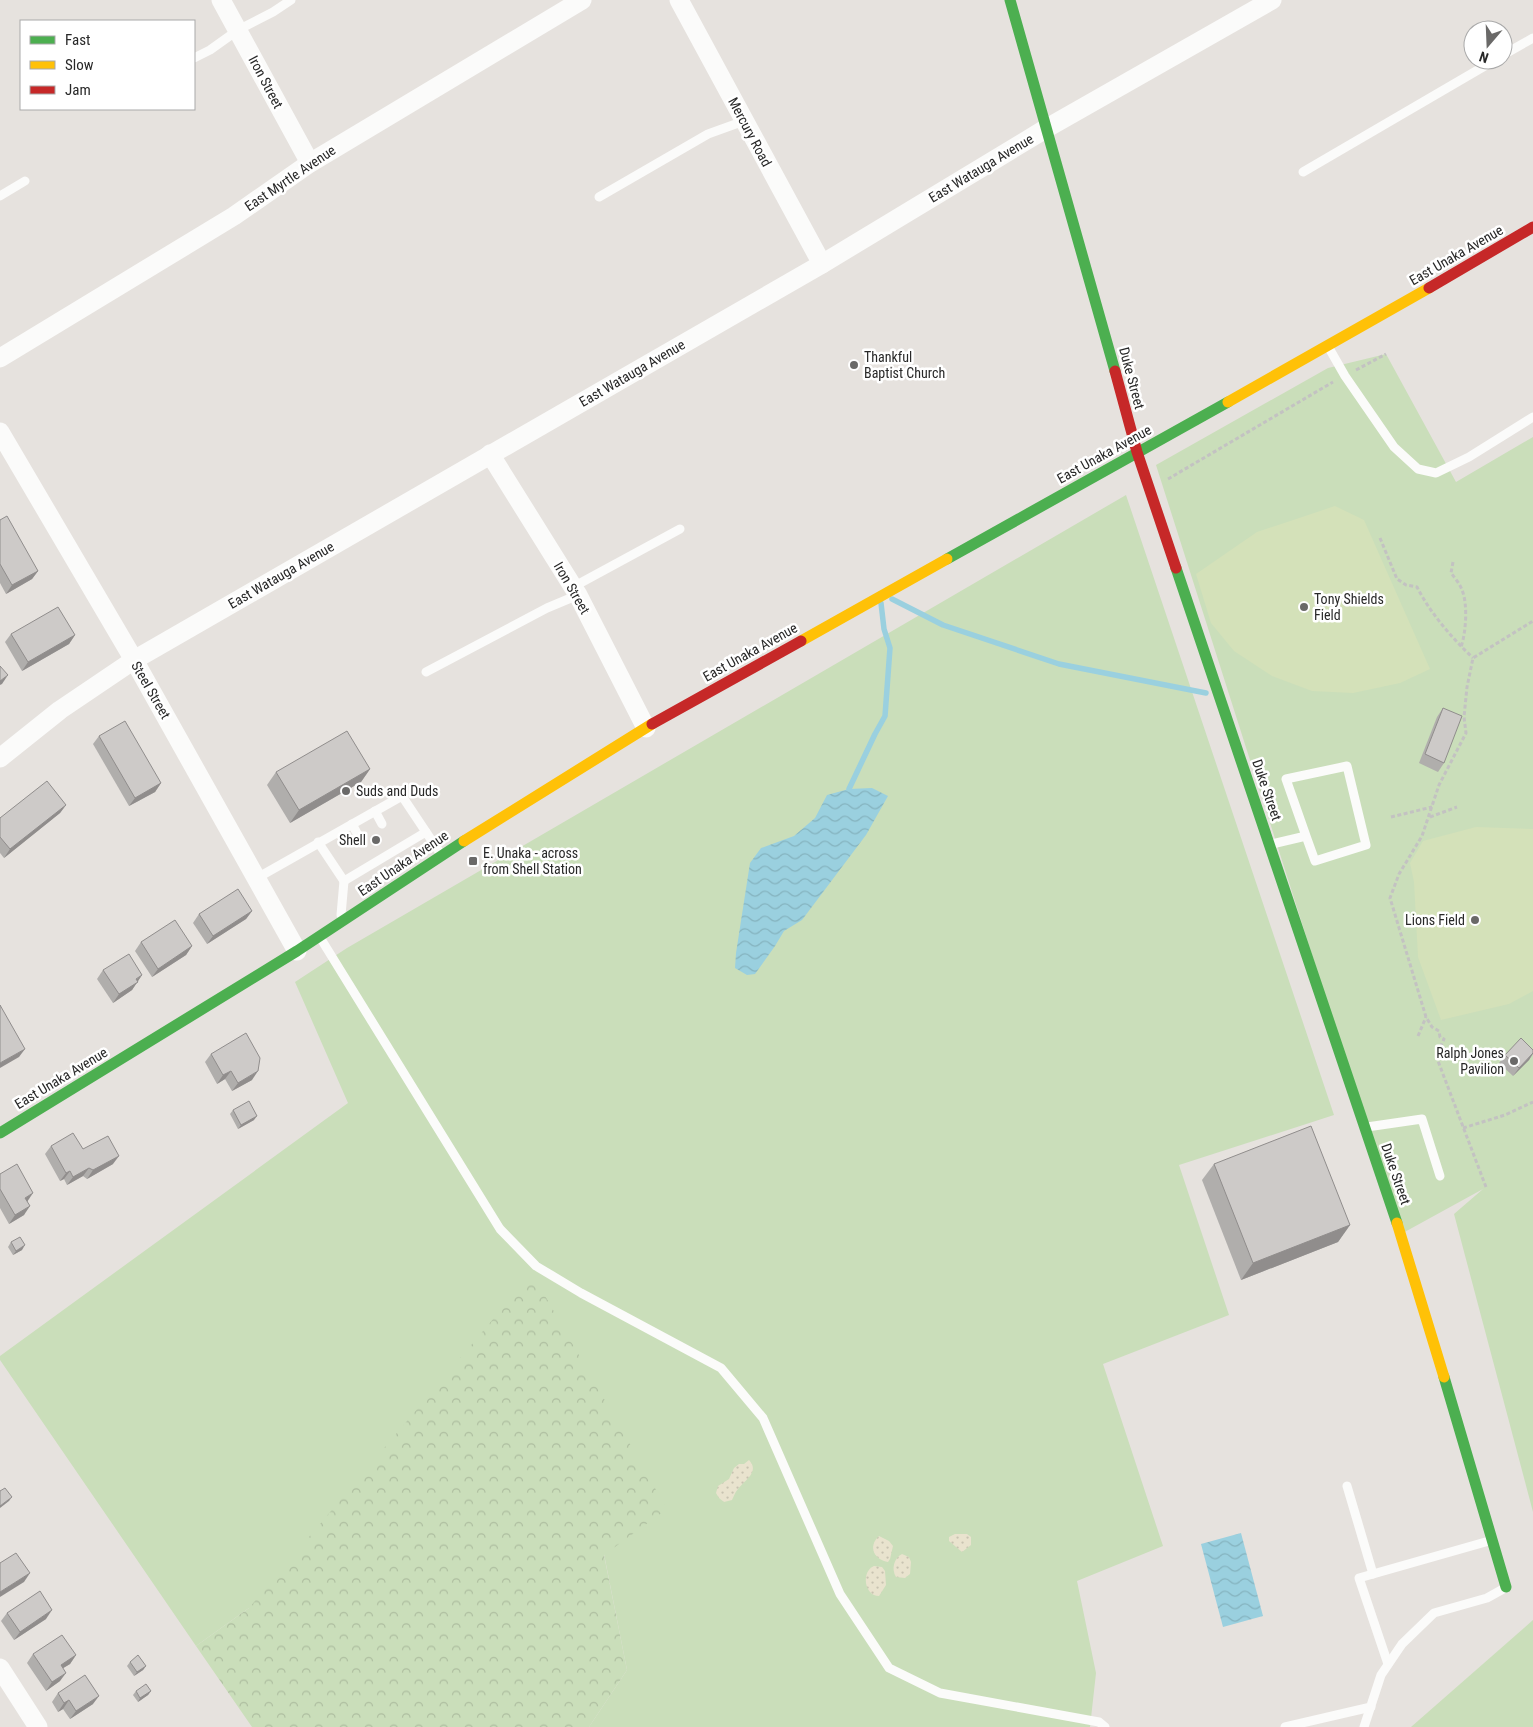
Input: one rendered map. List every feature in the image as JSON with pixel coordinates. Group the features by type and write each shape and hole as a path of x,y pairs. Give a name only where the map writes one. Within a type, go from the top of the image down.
{"main road":[{"name":"Duke Street","path":"1010,0 1137,452 1401,1234 1506,1588"},
{"name":"East Unaka Avenue","path":"0,1133 297,951 441,855 646,728 1328,346 1533,227"}],"street":[{"name":"Iron Street","path":"222,0 310,163"},
{"name":"East Myrtle Avenue","path":"0,358 234,216 310,163 582,0"},
{"name":"Mercury Road","path":"679,0 822,264"},
{"name":"East Watauga Avenue","path":"0,758 60,710 134,660 822,264 1047,128 1272,0"},
{"name":"Steel Street","path":"0,432 134,660 297,951"},
{"name":"Iron Street","path":"490,454 576,591 646,728"},
{"path":"0,1668 38,1727"}],"lane":[{"path":"195,58 291,0"},
{"path":"1513,49 1533,38"},
{"path":"1303,172 1478,70"},
{"path":"599,197 708,134 744,122"},
{"path":"0,196 25,181"},
{"path":"1328,346 1345,376 1394,447 1418,468 1436,473 1469,457 1533,417"},
{"path":"426,672 546,608 680,529"},
{"path":"1347,766 1366,845 1315,861 1306,836 1286,778 1347,766"},
{"path":"257,878 402,796 441,855"},
{"path":"375,812 382,824"},
{"path":"352,824 359,837"},
{"path":"344,880 394,847 426,832"},
{"path":"1269,844 1306,836"},
{"path":"318,842 344,880 340,923"},
{"path":"320,936 500,1229 536,1266 581,1293 721,1368 763,1418 840,1594 889,1668 940,1693 1099,1722 1105,1727"},
{"path":"1365,1127 1422,1119 1440,1176"},
{"path":"1347,1486 1373,1574"},
{"path":"1388,1664 1359,1578 1492,1540"},
{"path":"1364,1727 1381,1675 1402,1644 1434,1613 1487,1598 1506,1588"},
{"path":"1285,1727 1371,1707"}],"path":[{"path":"1167,481 1345,376 1386,354"},
{"path":"1380,538 1397,579 1406,585 1417,587 1425,604 1461,647 1473,658"},
{"path":"1453,562 1451,573 1463,590 1466,615 1465,636 1461,647"},
{"path":"1486,1187 1437,1055 1444,1039 1440,1037 1440,1031 1432,1027 1426,1018 1390,898 1399,874 1422,836 1439,785 1466,733 1464,717 1466,687 1473,658 1533,621"},
{"path":"1391,817 1432,806"},
{"path":"1429,817 1457,807"},
{"path":"1418,1036 1426,1018"},
{"path":"1463,1128 1505,1115 1533,1102"}],"green space":[{"path":"1386,354 1456,482 1533,437 1533,1512 1454,1214 1483,1189 1401,1234 1156,465 1328,368"},
{"path":"1126,495 1334,1115 1179,1165 1229,1315 1103,1364 1163,1546 1077,1581 1096,1673 1090,1727 589,1727 627,1670 604,1554 249,1608 196,1646 0,1360 0,1356 348,1103 295,982 347,948"},
{"name":"Tony Shields Field","path":"1335,506 1364,520 1430,669 1400,683 1353,693 1312,691 1272,676 1234,651 1211,623 1196,574 1257,532"},
{"name":"Lions Field","path":"1476,827 1533,829 1533,991 1509,1004 1441,1020 1418,957 1414,882 1410,863 1423,841"},
{"path":"532,1273 667,1509 604,1555 627,1670 589,1727 252,1727 196,1646 249,1608"},
{"path":"1533,1620 1533,1727 1411,1727"}],"sand":[{"path":"749,1460 753,1468 750,1476 737,1490 732,1500 724,1502 716,1493 718,1486 729,1479 734,1468"},
{"path":"955,1534 967,1534 971,1537 971,1545 962,1552 949,1541 949,1537"},
{"path":"879,1536 889,1541 893,1546 888,1562 879,1559 874,1552 875,1540"},
{"path":"902,1554 909,1557 911,1562 910,1574 905,1578 896,1577 894,1571 895,1561"},
{"path":"874,1566 882,1567 885,1571 886,1585 879,1596 870,1592 866,1583 867,1573"}],"water":[{"path":"872,788 888,796 866,835 802,920 784,931 755,974 747,975 735,968 750,863 761,848 794,836 815,818 827,795 849,789"},
{"path":"1241,1533 1263,1616 1223,1627 1201,1544"}],"building":[{"path":"7,516 38,571 12,585 0,564 0,520"},
{"path":"58,607 75,635 28,662 11,634"},
{"path":"0,666 8,675 0,681"},
{"path":"1443,708 1462,716 1444,763 1425,754"},
{"path":"125,721 161,783 135,798 99,736"},
{"path":"347,731 370,769 299,810 276,772"},
{"path":"47,781 66,805 10,849 0,837 0,818"},
{"path":"238,889 252,911 213,936 199,914"},
{"path":"175,920 192,946 158,969 141,942"},
{"path":"129,954 142,975 136,979 138,982 119,994 103,970"},
{"path":"0,1005 25,1049 0,1063"},
{"path":"246,1033 260,1058 258,1071 238,1083 231,1071 223,1075 211,1054"},
{"path":"1521,1038 1533,1050 1533,1053 1519,1068 1505,1055"},
{"path":"249,1101 257,1116 241,1125 233,1110"},
{"path":"1311,1126 1350,1225 1253,1263 1214,1164"},
{"path":"73,1133 83,1149 108,1136 119,1156 93,1170 89,1168 73,1177 70,1171 66,1173 51,1146"},
{"path":"17,1164 33,1193 25,1198 30,1206 15,1215 0,1189 0,1174"},
{"path":"20,1237 25,1245 16,1251 11,1242"},
{"path":"5,1488 12,1497 0,1506 0,1491"},
{"path":"16,1553 30,1573 0,1592 0,1563"},
{"path":"40,1591 52,1610 20,1632 7,1613"},
{"path":"62,1635 76,1655 61,1665 66,1673 52,1682 33,1654"},
{"path":"138,1655 146,1666 137,1672 130,1662"},
{"path":"85,1675 99,1696 76,1711 69,1700 64,1703 58,1693"},
{"path":"146,1684 151,1691 140,1698 136,1691"}],"waterway":[{"path":"892,599 943,625 1059,664 1206,693"},
{"path":"849,789 885,716 890,648 884,629 881,603"}],"traffic: fast":[{"path":"1010,0 1115,371"},
{"path":"947,559 1228,402"},
{"path":"1176,568 1397,1223"},
{"path":"0,1133 297,951 464,841"},
{"path":"1444,1377 1506,1587"}],"traffic: slow":[{"path":"1228,402 1429,288"},
{"path":"801,641 947,559"},
{"path":"464,841 652,724"},
{"path":"1397,1223 1444,1377"}],"traffic: jam":[{"path":"1429,288 1533,227"},
{"path":"1115,371 1137,452 1176,568"},
{"path":"652,724 801,641"}],"place":[{"name":"Thankful Baptist Church","path":"854,365"},
{"name":"Tony Shields Field","path":"1304,607"},
{"name":"Suds and Duds","path":"346,791"},
{"name":"Shell","path":"376,840"},
{"name":"E. Unaka - across from Shell Station","path":"473,861"},
{"name":"Lions Field","path":"1475,920"},
{"name":"Ralph Jones Pavilion","path":"1514,1061"}]}
